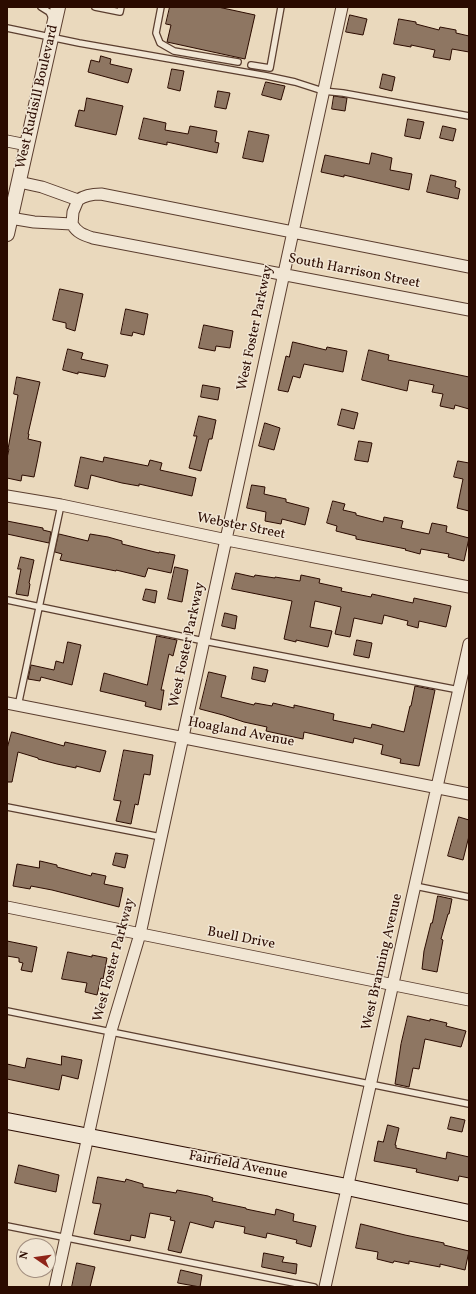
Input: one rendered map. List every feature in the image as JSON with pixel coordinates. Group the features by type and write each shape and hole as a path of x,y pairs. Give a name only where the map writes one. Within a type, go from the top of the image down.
{"main road":[{"name":"Fairfield Avenue","path":"7,1121 347,1187 469,1213"}],"street":[{"name":"West Rudisill Boulevard","path":"7,234 58,7"},
{"name":"West Foster Parkway","path":"55,1287 111,1031 140,934 342,7"},
{"path":"7,141 27,145"},
{"path":"10,218 34,222 72,224 73,212 78,200 42,187 19,182"},
{"name":"South Harrison Street","path":"78,200 82,197 100,194 469,267"},
{"name":"South Harrison Street","path":"72,224 81,234 93,238 469,310"},
{"name":"Webster Street","path":"7,496 61,505 227,540 469,587"},
{"name":"West Branning Avenue","path":"325,1287 469,644"},
{"name":"Hoagland Avenue","path":"7,703 469,794"},
{"name":"Buell Drive","path":"7,907 469,1000"}],"lane":[{"path":"41,7 49,12 55,22"},
{"path":"95,7 120,12 121,7"},
{"path":"161,7 156,33 160,43 174,51 238,62"},
{"path":"267,76 270,68 281,7"},
{"path":"7,28 52,38 267,76 295,82 323,91 343,93 469,116"},
{"path":"251,65 270,68"},
{"path":"18,706 61,505"},
{"path":"7,600 459,690"},
{"path":"7,807 161,837"},
{"path":"415,886 469,897"},
{"path":"7,1011 469,1104"},
{"path":"7,1226 314,1287"}],"building":[{"path":"170,7 218,7 255,15 245,59 167,42 171,25 166,24"},
{"path":"350,15 367,19 363,35 346,32"},
{"path":"399,19 416,22 416,24 439,30 440,27 456,30 456,33 469,36 469,52 452,49 450,60 433,57 435,50 411,45 411,47 394,44"},
{"path":"101,56 111,59 110,64 132,69 128,83 88,72 91,60 99,62"},
{"path":"172,69 184,71 180,91 168,88"},
{"path":"383,74 395,77 392,91 380,88"},
{"path":"266,82 285,86 281,100 262,95"},
{"path":"218,91 230,93 226,109 215,107"},
{"path":"334,96 347,98 345,111 332,109"},
{"path":"87,98 123,106 116,135 75,126 79,110 84,111"},
{"path":"144,118 166,123 165,130 188,134 190,126 217,131 215,142 219,143 217,153 167,142 167,145 139,139"},
{"path":"408,119 424,122 420,139 405,136"},
{"path":"443,126 456,129 453,141 440,138"},
{"path":"249,131 269,135 263,162 243,158"},
{"path":"372,153 392,158 390,170 412,174 409,190 344,175 344,177 321,172 325,155 369,164"},
{"path":"431,175 456,181 455,187 460,189 458,199 427,192"},
{"path":"60,289 83,294 75,331 66,328 66,323 53,320"},
{"path":"126,309 148,314 144,335 133,332 132,336 121,334"},
{"path":"204,325 233,331 230,348 216,346 215,351 199,348"},
{"path":"293,342 326,350 327,347 347,351 343,372 304,364 300,378 293,376 288,392 278,390 286,356 289,357"},
{"path":"68,349 83,353 81,359 108,365 105,377 78,372 78,374 63,370"},
{"path":"369,350 389,355 388,360 469,377 469,409 455,405 454,409 440,406 443,394 432,392 434,385 409,380 407,391 362,380"},
{"path":"17,377 40,382 28,434 28,439 41,442 38,458 34,477 22,475 21,481 7,478 8,449 18,395 14,394"},
{"path":"203,385 220,388 218,400 201,397"},
{"path":"342,409 358,413 354,429 338,425"},
{"path":"199,416 216,420 212,439 209,439 201,471 189,468 197,436 194,436"},
{"path":"265,423 280,428 274,450 259,446"},
{"path":"359,441 372,443 368,462 355,460"},
{"path":"81,457 103,462 104,457 148,466 150,460 162,463 160,470 196,478 192,496 139,484 139,486 122,483 91,475 88,489 75,486"},
{"path":"458,461 469,463 469,511 457,508 463,479 454,477"},
{"path":"252,485 265,487 264,494 286,499 286,502 309,508 305,525 282,519 281,524 265,521 266,512 247,508"},
{"path":"333,501 345,504 343,510 356,513 356,515 383,522 384,517 403,521 401,528 429,534 432,523 447,526 446,532 469,538 464,561 448,557 449,554 421,549 420,554 405,550 406,549 356,539 356,536 336,531 337,526 327,523"},
{"path":"7,521 43,528 43,530 51,532 49,543 7,534"},
{"path":"59,534 88,541 90,534 108,537 122,541 122,544 159,553 175,555 171,573 148,568 145,577 60,560 62,554 55,552"},
{"path":"21,557 34,560 28,596 16,594 21,569 18,569"},
{"path":"175,567 188,570 182,602 168,599"},
{"path":"236,573 254,577 255,575 300,581 301,575 320,579 319,583 342,588 341,591 371,597 372,594 413,603 414,598 451,606 446,627 419,621 418,628 407,625 408,621 384,615 382,624 354,618 350,637 335,634 341,607 315,601 310,627 332,631 328,647 284,639 292,601 232,589"},
{"path":"146,589 157,591 155,603 143,600"},
{"path":"225,613 237,616 235,629 222,626"},
{"path":"157,636 177,640 173,656 169,654 161,690 164,690 161,710 145,706 146,702 100,691 104,673 147,685"},
{"path":"357,640 372,643 369,658 354,655"},
{"path":"68,642 81,645 72,685 41,677 40,681 28,679 31,665 54,670 56,661 63,663"},
{"path":"254,667 268,670 265,682 252,679"},
{"path":"209,672 226,676 221,697 254,705 255,703 272,706 273,703 294,708 294,705 334,714 333,720 371,728 372,724 404,732 415,686 435,690 419,766 400,763 401,759 381,754 383,745 354,738 353,743 304,732 303,739 266,731 267,727 200,709"},
{"path":"12,732 64,746 65,742 106,751 100,772 76,766 76,768 57,764 18,752 12,782 7,782 7,749"},
{"path":"124,750 153,755 150,775 144,774 138,805 135,804 131,824 116,821 121,801 114,800"},
{"path":"459,817 469,820 469,836 463,860 448,856"},
{"path":"116,853 128,855 125,868 113,865"},
{"path":"40,861 91,876 92,873 106,876 104,884 123,888 119,907 52,890 31,886 30,889 13,886 17,864 39,868"},
{"path":"438,896 452,899 441,939 443,940 437,972 422,969 424,951"},
{"path":"7,941 37,947 32,972 21,970 23,963 19,962 19,958 7,956"},
{"path":"68,952 92,957 92,955 107,958 103,979 101,978 97,995 85,992 87,983 62,979"},
{"path":"408,1016 447,1023 446,1026 466,1031 461,1047 425,1039 419,1069 413,1068 409,1087 395,1084 401,1044"},
{"path":"62,1056 82,1060 78,1079 62,1075 59,1090 7,1079 7,1064 25,1068 27,1058 61,1065"},
{"path":"451,1117 465,1120 462,1132 448,1129"},
{"path":"388,1125 399,1128 395,1145 396,1148 446,1159 447,1152 469,1157 469,1178 459,1176 458,1181 416,1172 417,1169 374,1161 378,1141 383,1142"},
{"path":"19,1165 59,1175 56,1192 15,1183"},
{"path":"98,1177 125,1182 126,1179 143,1184 143,1187 176,1193 177,1190 208,1196 213,1198 212,1201 275,1215 276,1209 294,1214 293,1221 316,1226 311,1247 296,1243 297,1240 267,1233 266,1238 244,1233 245,1227 215,1221 213,1228 190,1222 181,1253 168,1250 175,1221 170,1220 171,1217 150,1213 145,1238 131,1235 130,1241 94,1234 101,1204 93,1203"},
{"path":"361,1224 444,1243 444,1245 469,1251 465,1270 440,1264 440,1267 409,1261 409,1264 394,1261 393,1263 377,1259 378,1252 356,1248"},
{"path":"264,1253 284,1257 282,1262 297,1264 296,1274 262,1267"},
{"path":"77,1263 95,1267 90,1287 72,1287"},
{"path":"181,1270 202,1275 200,1287 178,1283"}]}
